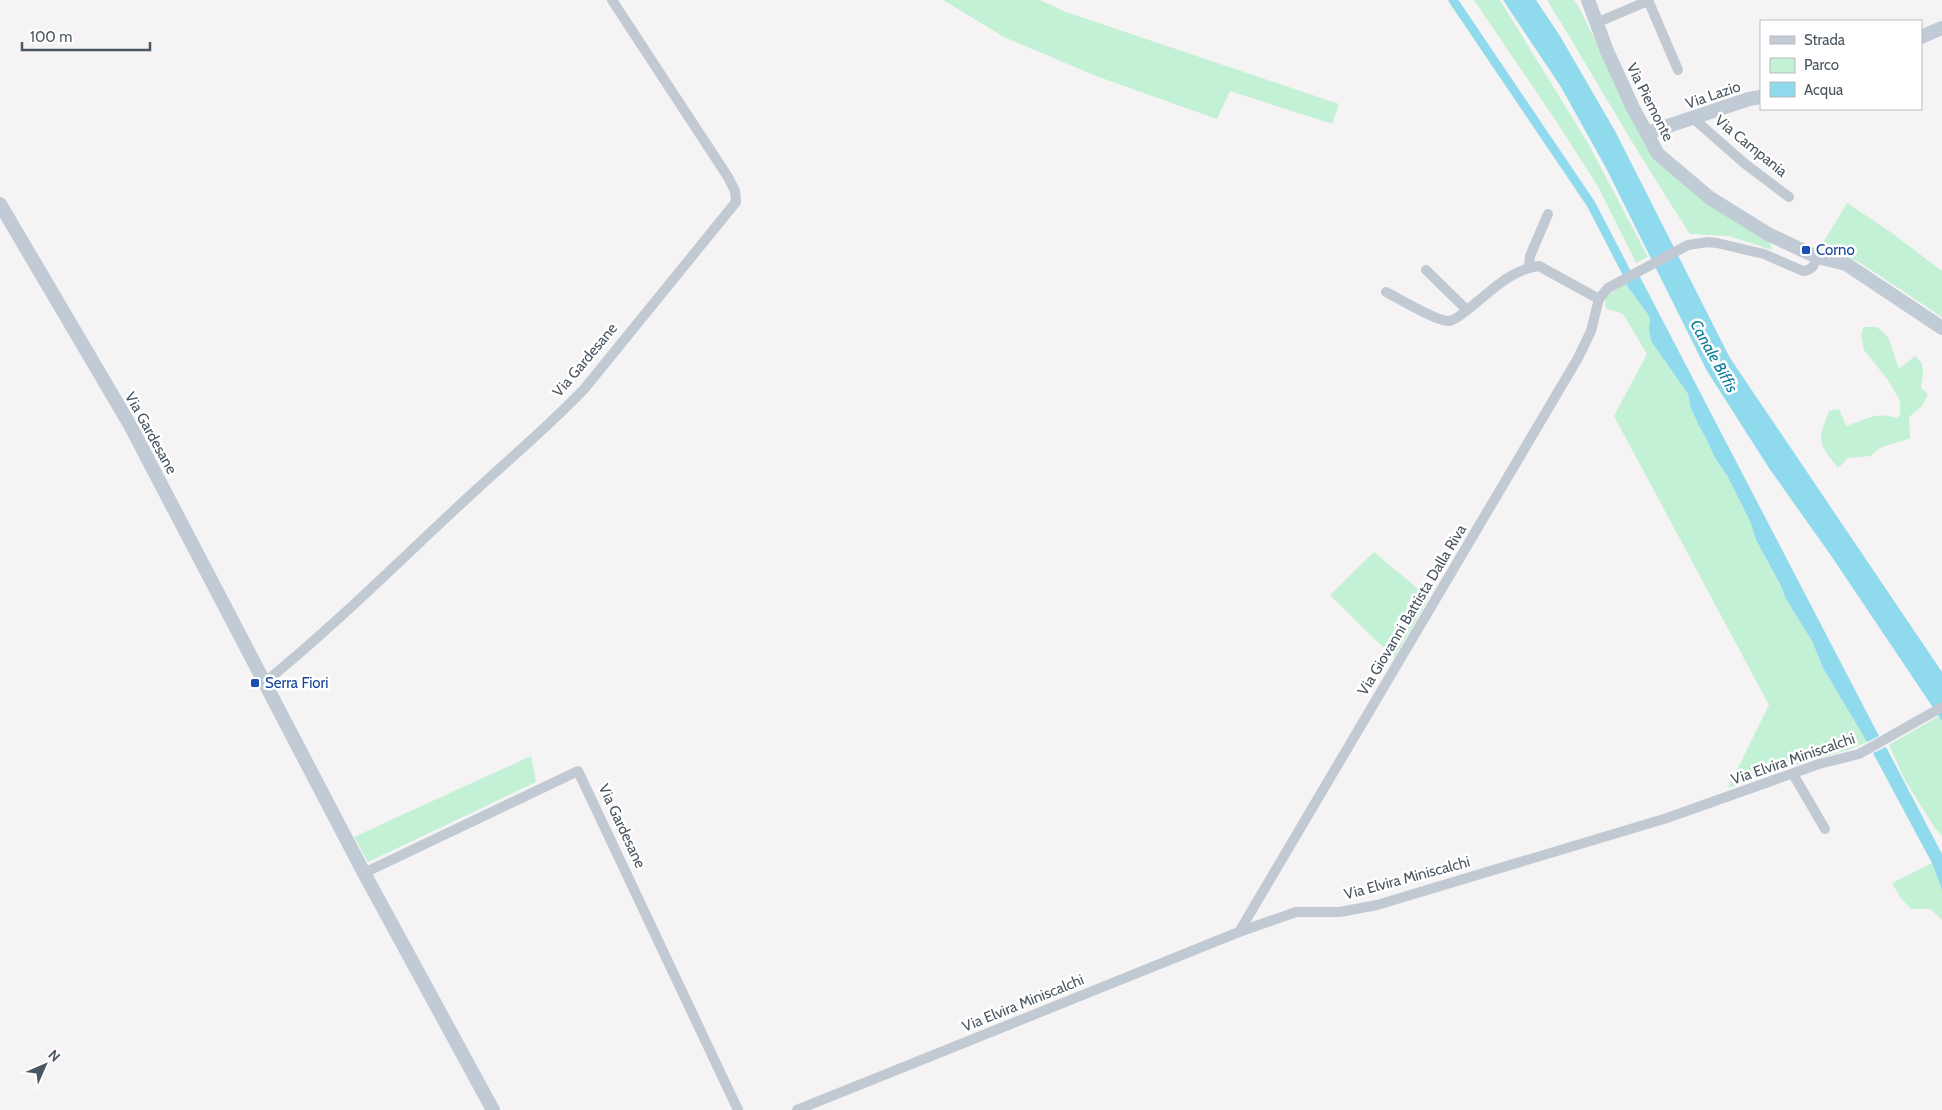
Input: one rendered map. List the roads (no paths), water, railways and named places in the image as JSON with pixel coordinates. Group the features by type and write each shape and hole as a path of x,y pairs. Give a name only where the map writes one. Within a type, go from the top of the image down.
{"main road":[{"name":"Via Piemonte","path":"1588,0 1632,106 1658,154 1710,198 1768,234 1817,257 1846,264 1942,328"},
{"path":"1922,37 1942,28"},
{"name":"Via Lazio","path":"1647,134 1760,97"},
{"name":"Via Gardesane","path":"0,204 130,425 364,873 493,1110"}],"street":[{"name":"Via Gardesane","path":"264,683 358,602 475,490 564,411 736,202 735,191 728,177 612,0"},
{"path":"1596,23 1648,1 1678,70"},
{"name":"Via Campania","path":"1694,119 1744,162 1789,197"},
{"path":"1530,267 1530,256 1548,214"},
{"path":"1386,292 1449,321 1467,310 1503,281 1530,267 1539,266 1599,299 1608,288 1621,280 1680,249 1699,242 1717,243 1764,254 1803,271 1813,267 1817,257"},
{"path":"1426,270 1467,310"},
{"name":"Via Giovanni Battista Dalla Riva","path":"1239,932 1578,358 1591,331 1599,299"},
{"name":"Via Elvira Miniscalchi","path":"797,1110 1239,932 1296,912 1340,912 1377,905 1667,818 1819,764 1859,754 1942,707"},
{"name":"Via Gardesane","path":"364,873 578,771 738,1110"},
{"path":"1793,774 1825,829"}],"water":[{"name":"Canale Biffis","path":"1503,0 1536,0 1560,36 1615,131 1730,358 1942,672 1942,721 1832,557 1769,468 1707,371 1606,168 1561,87"},
{"path":"1639,275 1879,736 1867,742 1823,668 1812,641 1786,599 1756,540 1750,521 1728,477 1714,456 1699,426 1690,406 1688,394 1651,341 1650,319 1625,283"},
{"path":"1886,747 1942,854 1942,890 1932,863 1873,753"}],"waterway":[{"path":"1453,0 1591,204 1632,283"}],"place":[{"name":"Corno","path":"1806,250"},
{"name":"Serra Fiori","path":"255,683"}]}
